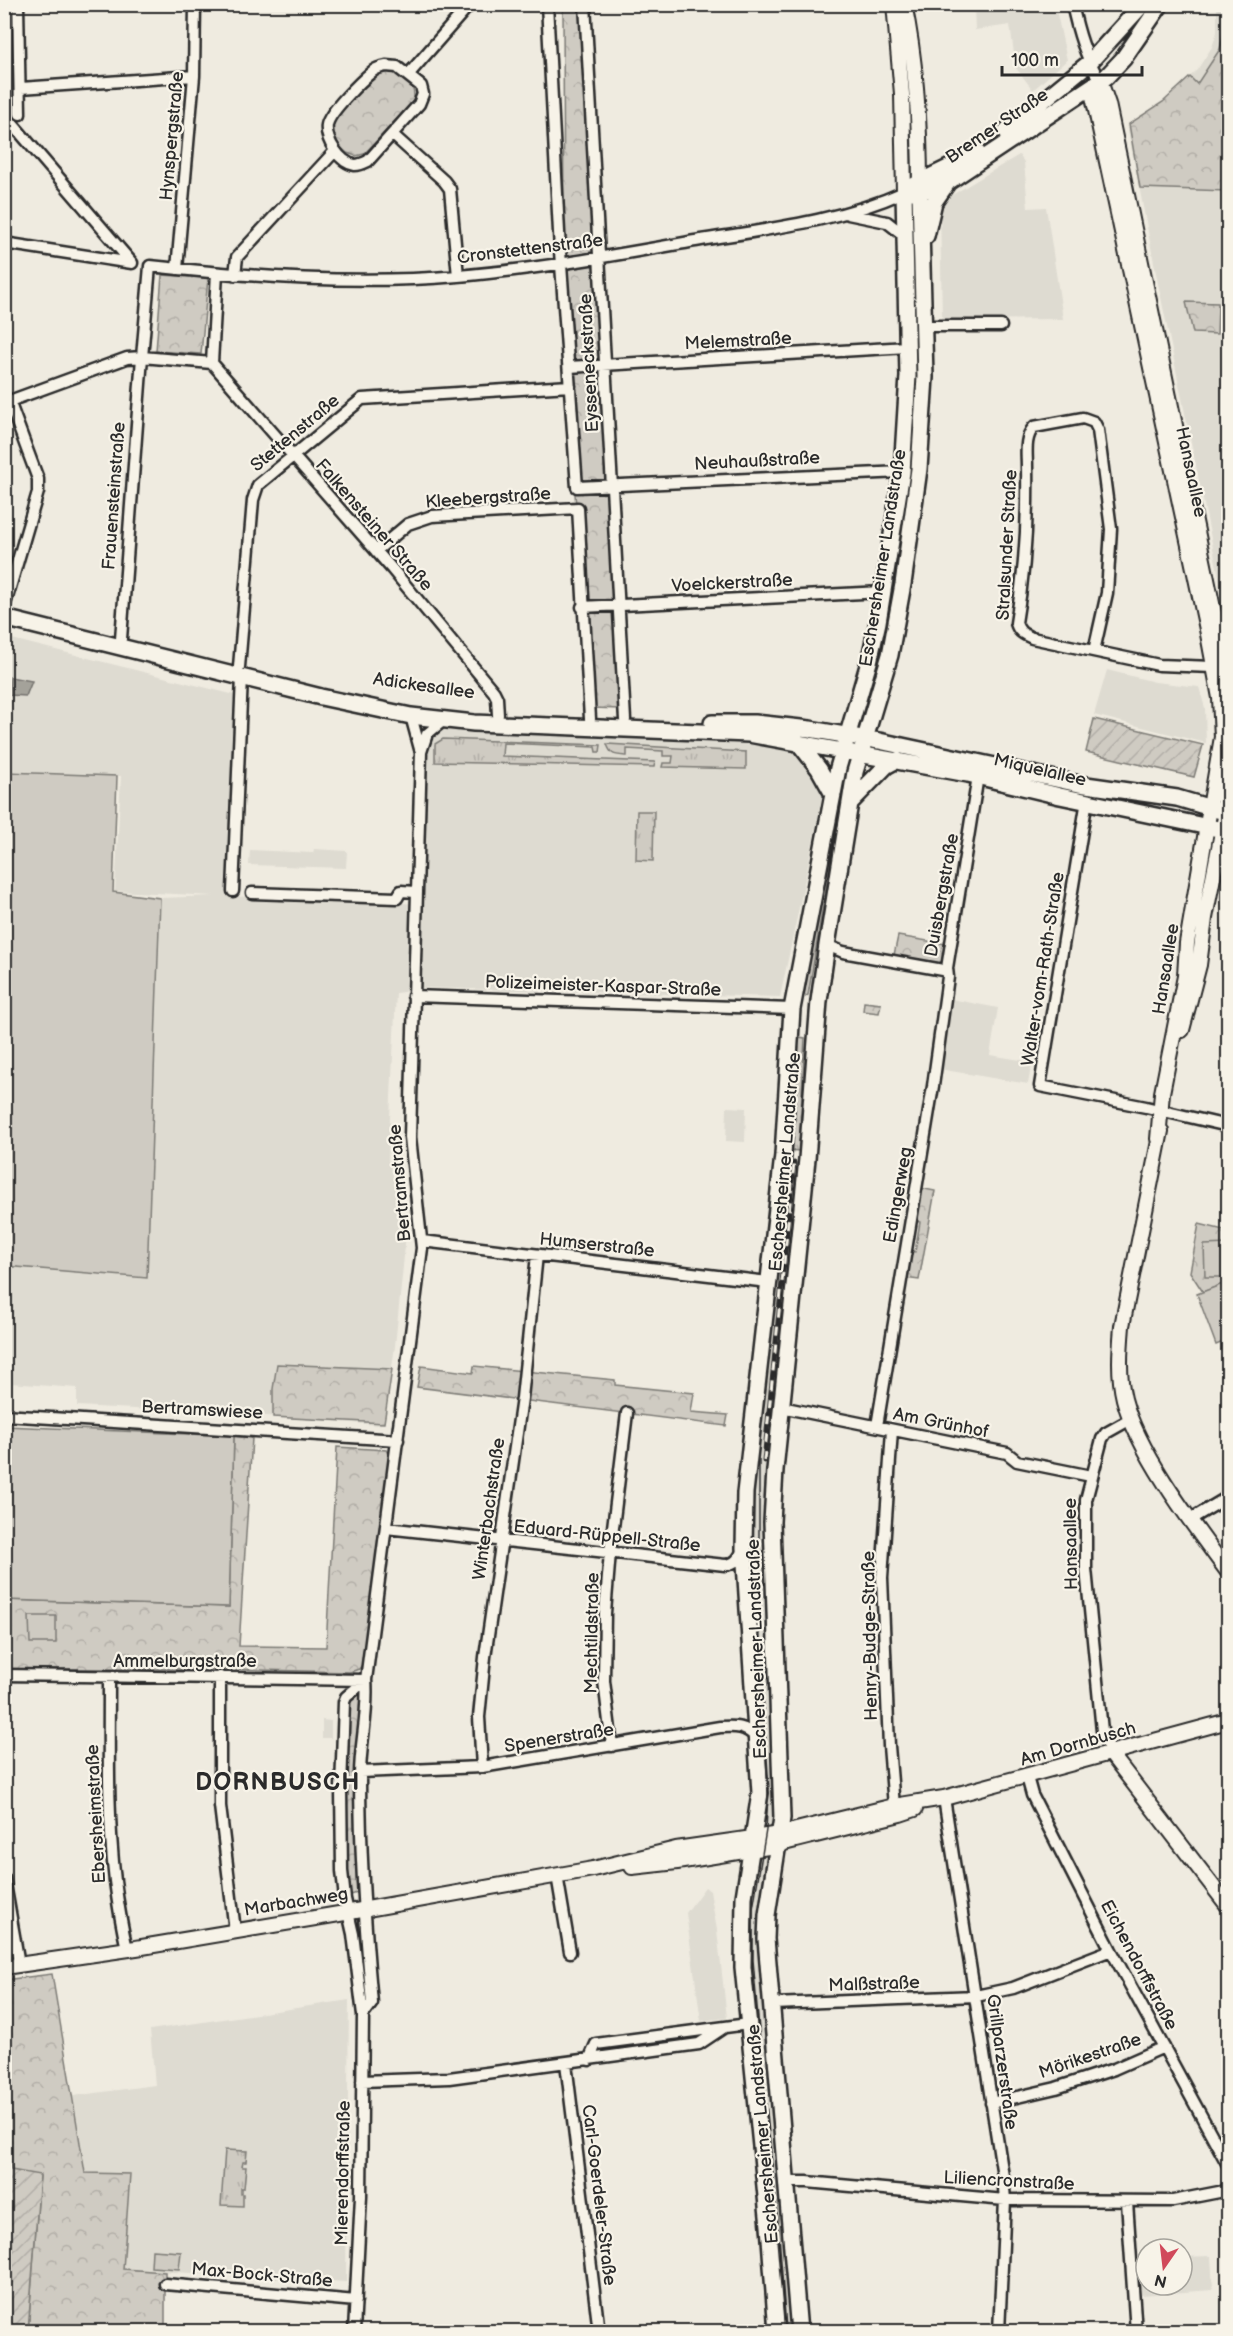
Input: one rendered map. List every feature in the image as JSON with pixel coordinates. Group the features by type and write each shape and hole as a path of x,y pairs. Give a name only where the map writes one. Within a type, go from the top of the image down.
{"main road":[{"name":"Eschersheimer Landstraße","path":"777,2331 769,2226 743,1968 743,1920 760,1793 758,1738 751,1681 744,1548 744,1493 783,1155 808,1009 833,794 845,742 870,658 883,592 905,445 908,347 902,94 894,4"},
{"name":"Eschersheimer Landstraße","path":"799,2331 766,1939 767,1915 779,1840 782,1794 772,1522 781,1407 805,1179 808,1009 834,948 850,803 863,746 890,655 903,584 921,447 925,326 920,186 916,88 912,46 904,4"},
{"name":"Bremer Straße","path":"920,186 970,156 1011,127 1089,63 1143,4"},
{"name":"Bremer Straße","path":"920,186 948,182 1095,84 1123,59 1161,4"},
{"name":"Hansaallee","path":"1095,84 1220,698 1222,737 1211,807 1220,829"},
{"name":"Hansaallee","path":"1095,84 1108,104 1228,680"},
{"path":"921,253 934,202 948,182"},
{"path":"904,192 920,186"},
{"name":"Adickesallee","path":"4,609 121,639 374,710 411,716 444,720 750,734 798,742 845,742"},
{"name":"Adickesallee","path":"4,618 386,703 447,712 590,719 755,723 798,727 845,742"},
{"path":"798,742 819,769 833,794"},
{"name":"Miquelallee","path":"845,742 1078,784 1147,792 1228,809"},
{"name":"Miquelallee","path":"863,746 897,760 1220,829"},
{"path":"850,803 886,766 897,760"},
{"name":"Hansaallee","path":"1131,1419 1119,1359 1122,1326 1163,1111 1185,976 1187,943 1228,809"},
{"path":"1131,1419 1160,1472 1228,1572"},
{"name":"Am Dornbusch","path":"779,1840 894,1806 940,1799 1027,1777 1228,1721"},
{"path":"1111,1754 1228,1906"},
{"name":"Am Dornbusch","path":"779,1840 900,1814 940,1799"},
{"name":"Marbachweg","path":"4,1966 127,1949 363,1910 593,1869 676,1849 779,1840"}],"street":[{"path":"18,4 20,114"},
{"name":"Hynspergstraße","path":"177,269 194,76 195,4"},
{"path":"408,75 470,4"},
{"name":"Eysseneckstraße","path":"547,4 561,263 577,487"},
{"name":"Eysseneckstraße","path":"585,4 626,720"},
{"name":"Hansaallee","path":"1072,4 1079,38 1095,84"},
{"path":"386,66 397,67 408,75 421,86 423,94 419,104 393,135 368,161 358,165 352,164 335,151 328,141 327,124 333,113 375,69 386,66"},
{"path":"21,88 194,76"},
{"path":"4,114 132,263 4,243"},
{"path":"393,135 450,189 458,276"},
{"path":"235,274 237,257 335,151"},
{"name":"Cronstettenstraße","path":"150,266 217,273 350,279 458,276 561,263 787,226 877,204 904,192"},
{"name":"Cronstettenstraße","path":"845,213 887,222 905,236"},
{"name":"Frauensteinstraße","path":"121,639 150,266"},
{"path":"4,609 38,492 38,479 7,402 127,358 142,357 212,363 217,273"},
{"path":"925,326 1000,326"},
{"name":"Melemstraße","path":"569,367 908,347"},
{"name":"Falkensteiner Straße","path":"212,363 376,551 494,692 497,698 498,715"},
{"name":"Stettenstraße","path":"241,672 254,493 258,485 362,399 570,386"},
{"name":"Stralsunder Straße","path":"1094,651 1107,594 1111,529 1098,430 1094,422 1083,418 1034,427 1028,437 1025,568 1016,623 1021,633 1032,638 1159,665 1213,667"},
{"name":"Neuhaußstraße","path":"613,485 902,472"},
{"name":"Kleebergstraße","path":"577,487 613,485"},
{"name":"Kleebergstraße","path":"376,551 408,524 432,516 578,508 582,607"},
{"name":"Voelckerstraße","path":"582,607 883,592"},
{"path":"582,607 590,719"},
{"path":"233,891 241,672"},
{"name":"Bertramstraße","path":"411,716 421,752"},
{"name":"Bertramstraße","path":"363,1910 360,1772 368,1698 366,1680 422,1241 410,1137 421,752 427,734 444,720"},
{"name":"Duisbergstraße","path":"834,948 943,970 947,968 978,776"},
{"name":"Walter-vom-Rath-Straße","path":"1087,801 1040,1086 1163,1111"},
{"path":"252,893 397,898 401,891 416,892"},
{"name":"Edingerweg","path":"877,1426 933,1086 948,977 947,968"},
{"name":"Polizeimeister-Kaspar-Straße","path":"413,996 808,1009"},
{"path":"1163,1111 1228,1126"},
{"name":"Humserstraße","path":"422,1241 768,1282"},
{"name":"Winterbachstraße","path":"482,1767 479,1717 522,1398 537,1255"},
{"name":"Am Grünhof","path":"781,1407 1007,1452 1017,1461 1091,1476"},
{"name":"Mechtildstraße","path":"612,1746 604,1681 605,1613 627,1413"},
{"name":"Bertramswiese","path":"4,1415 398,1440"},
{"name":"Hansaallee","path":"1111,1754 1102,1731 1086,1569 1086,1500 1104,1436 1131,1419"},
{"name":"Henry-Budge-Straße","path":"892,1430 882,1578 889,1746 894,1806"},
{"path":"1191,1519 1228,1497"},
{"name":"Eduard-Rüppell-Straße","path":"386,1528 724,1565 738,1560 744,1548"},
{"name":"Ammelburgstraße","path":"4,1676 366,1680"},
{"name":"Ebersheimstraße","path":"109,1677 111,1838 115,1883 127,1949"},
{"path":"220,1677 220,1806 235,1931"},
{"path":"348,1912 342,1871 344,1702 346,1697 366,1680"},
{"name":"Spenerstraße","path":"360,1772 482,1767 732,1726 747,1729 758,1738"},
{"name":"Eichendorffstraße","path":"1027,1777 1032,1796 1111,1950 1228,2164"},
{"name":"Grillparzerstraße","path":"940,1799 976,1996 1005,2200 999,2331"},
{"path":"557,1875 570,1952"},
{"path":"4,1878 19,1964"},
{"name":"Mierendorffstraße","path":"363,1910 372,2003 363,2015"},
{"name":"Mierendorffstraße","path":"348,1912 363,2015 354,2331"},
{"name":"Malßstraße","path":"772,2004 976,1996 1013,1988 1111,1950"},
{"name":"Eschersheimer Landstraße","path":"566,2063 699,2044 723,2028 748,2024"},
{"name":"Mörikestraße","path":"991,2103 1056,2088 1104,2072 1164,2047"},
{"path":"362,2080 449,2078 566,2063"},
{"name":"Carl-Goerdeler-Straße","path":"566,2063 599,2331"},
{"name":"Liliencronstraße","path":"787,2182 1005,2200 1126,2202 1173,2201 1224,2191 1228,2188"},
{"path":"1126,2202 1136,2331"},
{"name":"Max-Bock-Straße","path":"165,2284 356,2301"}],"shaded area":[{"path":"974,5 1055,5 1067,60 1033,90 1016,68 1010,25 975,30"},
{"path":"1217,5 1228,5 1228,620 1127,125 1163,102 1197,70 1212,47 1217,32"},
{"path":"1019,155 1024,162 1028,208 1046,207 1063,319 942,320 940,207 947,198"},
{"path":"4,637 235,695 226,896 424,904 428,723 725,739 771,745 794,750 808,758 824,790 780,997 430,988 396,993 388,1160 405,1213 405,1246 395,1346 384,1423 377,1425 266,1416 77,1406 77,1388 10,1383 8,1402 5,1402 5,1266 147,1278 160,898 214,896 115,891 121,776 5,772"},
{"path":"1107,670 1155,682 1199,687 1205,708 1206,743 1094,715"},
{"path":"10,677 32,681 26,696 9,695"},
{"path":"314,849 347,851 346,868 249,865 250,850 313,853"},
{"path":"951,999 998,1008 990,1055 1032,1062 1028,1084 939,1069"},
{"path":"727,1107 746,1108 745,1142 726,1141"},
{"path":"788,1162 797,1164 767,1433 766,1477 770,1478 769,1653 777,1793 774,1827 763,1829 766,1792 751,1579 750,1488 754,1488 758,1432"},
{"path":"322,1720 331,1721 331,1738 322,1738"},
{"path":"755,1855 770,1856 759,1934 760,1960 793,2331 783,2331 749,1957 749,1913"},
{"path":"705,1887 710,1891 717,1930 727,2018 701,2021 686,1913"},
{"path":"349,2000 346,2282 123,2269 130,2175 85,2173 73,2096 155,2085 150,2030"},
{"path":"1211,2256 1213,2290 1194,2291 1194,2257"}],"green space":[{"path":"563,5 590,5 604,248 620,709 593,708 575,494 573,373 564,261"},
{"path":"1228,14 1228,191 1140,188 1129,124 1163,102 1190,77 1197,84 1220,49"},
{"path":"386,71 403,77 411,85 413,102 364,154 356,156 347,153 334,141 332,127 336,117 376,73"},
{"path":"162,275 208,278 201,354 156,351"},
{"path":"1186,302 1218,303 1217,334 1193,333"},
{"path":"1094,719 1203,745 1194,777 1086,752"},
{"path":"443,739 601,745 600,752 596,752 595,747 503,743 502,756 655,762 654,767 435,762 435,744"},
{"path":"607,744 746,752 746,769 662,767 663,763 672,763 673,756 663,756 663,751 627,749 627,756 616,755 610,751"},
{"path":"5,772 117,776 113,892 160,898 147,1278 5,1266"},
{"path":"842,776 845,776 806,996 804,994"},
{"path":"637,811 654,811 653,861 636,860"},
{"path":"898,936 946,944 944,960 939,963 894,955"},
{"path":"864,1002 881,1004 879,1013 863,1011"},
{"path":"793,1036 805,1038 799,1151 788,1150"},
{"path":"920,1188 935,1191 919,1280 905,1278 909,1251 915,1252 920,1222 915,1221"},
{"path":"1199,1224 1228,1231 1228,1282 1203,1292 1190,1272"},
{"path":"1227,1244 1228,1277 1205,1277 1204,1245"},
{"path":"1228,1282 1228,1340 1216,1345 1197,1294"},
{"path":"277,1364 392,1369 384,1423 273,1417 273,1389"},
{"path":"421,1366 473,1373 474,1366 615,1380 615,1385 694,1393 691,1412 728,1415 726,1426 417,1387"},
{"path":"5,1426 234,1436 229,1607 5,1600"},
{"path":"234,1436 252,1438 239,1646 326,1647 337,1447 387,1450 390,1454 364,1662 359,1669 350,1672 219,1669 5,1669 5,1600 229,1607"},
{"path":"29,1616 56,1616 56,1643 30,1643"},
{"path":"357,1692 363,1693 357,1772 357,1893 348,1896 344,1788 347,1700"},
{"path":"52,1974 85,2173 130,2174 123,2269 165,2272 165,2331 28,2331 40,2176 11,2171 4,2085 4,1980"},
{"path":"5,2085 11,2170 40,2175 28,2331 5,2331"},
{"path":"225,2150 247,2151 246,2162 243,2162 242,2167 246,2167 244,2188 241,2188 243,2206 221,2205"},
{"path":"152,2250 181,2252 179,2269 151,2267"}],"tram line":[{"path":"759,1460 759,1618 768,1793 766,1830 753,1909 753,1960 785,2332"}],"railway":[{"path":"764,1461 794,1163"}],"district":[{"name":"DORNBUSCH","path":"278,1782"}]}
